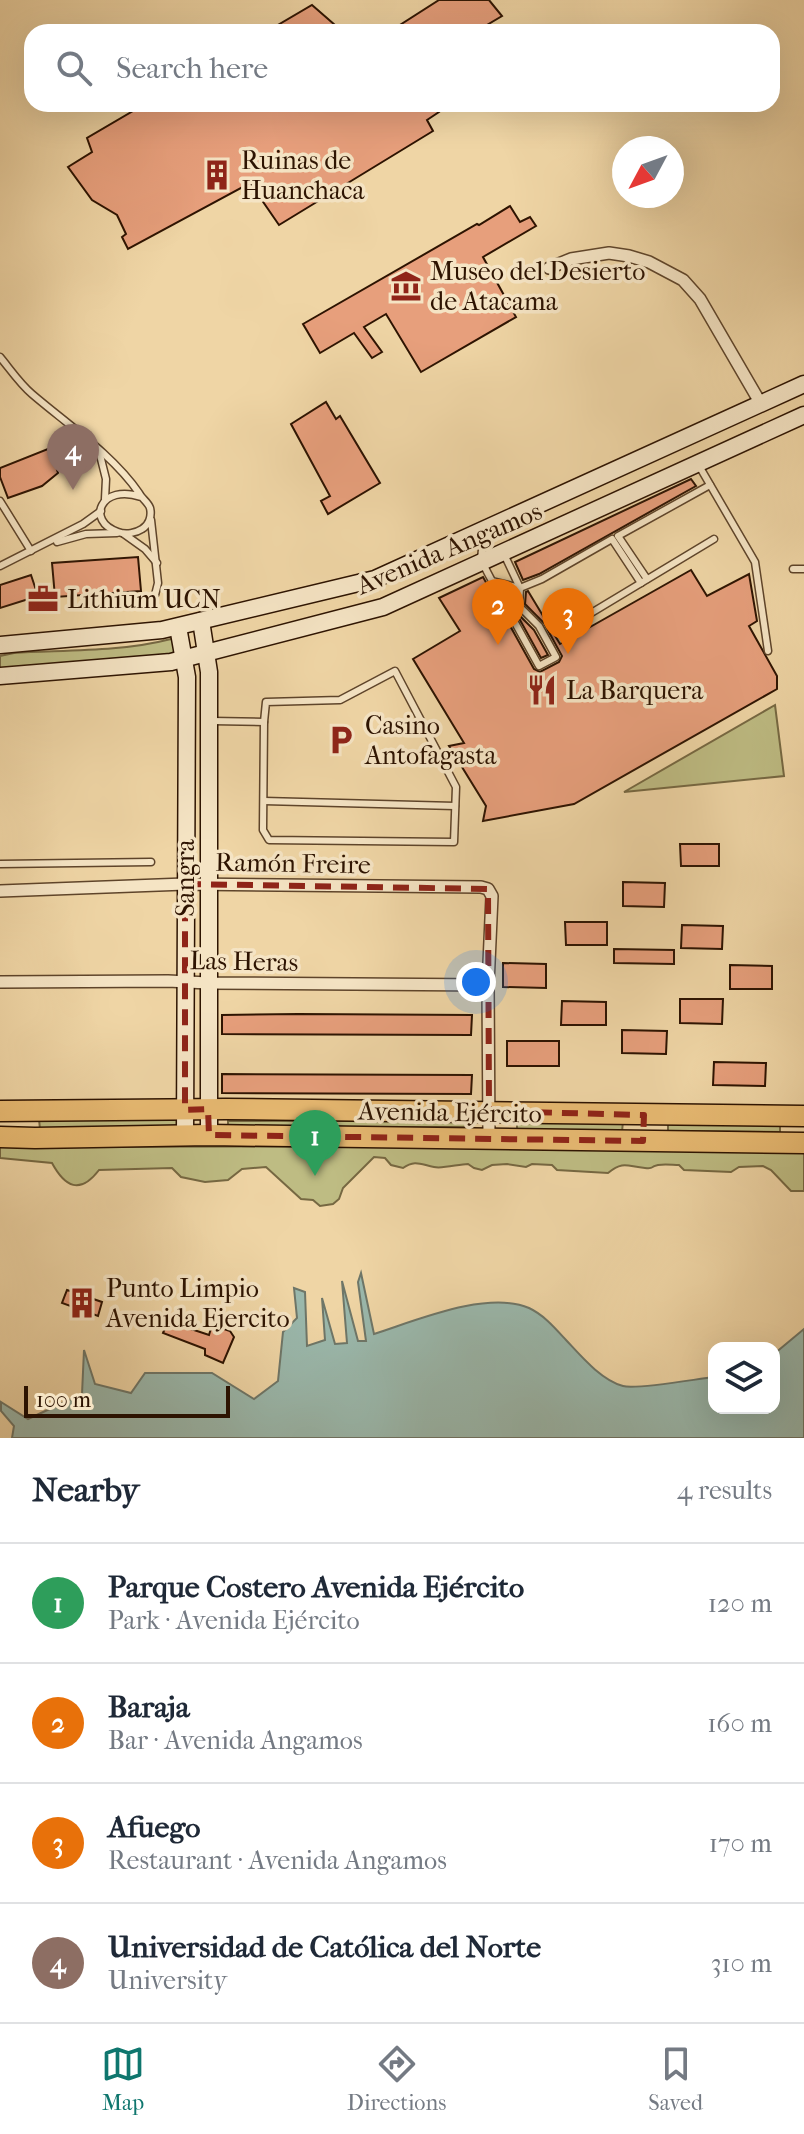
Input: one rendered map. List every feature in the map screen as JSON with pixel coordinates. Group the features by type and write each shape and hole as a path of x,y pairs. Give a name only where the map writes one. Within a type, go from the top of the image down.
{"highway":[{"name":"Avenida Ejército","path":"0,1111 208,1109 803,1116"},
{"path":"643,1141 644,1115"},
{"path":"803,1116 803,1143"},
{"name":"Avenida Ejército","path":"0,1137 209,1135 803,1143"}],"main road":[{"name":"Avenida Angamos","path":"0,645 162,630 375,579 804,385"},
{"path":"780,395 786,424"},
{"name":"Avenida Angamos","path":"0,676 171,662 383,607 804,415"},
{"name":"Sangra","path":"201,621 209,672 209,1135"},
{"name":"Sangra","path":"178,627 187,677 185,1136"}],"street":[{"path":"549,268 571,259 609,253 649,262 683,280 700,299 761,404"},
{"name":"Ramón Freire","path":"0,891 185,884 481,887 488,889 492,896 488,985"},
{"name":"Las Heras","path":"0,982 488,985"},
{"path":"488,985 489,1138"}],"lane":[{"path":"0,357 29,392 72,425 133,484 148,503 157,563 155,595"},
{"path":"46,545 101,511 106,479 99,451"},
{"path":"698,464 755,562 768,651"},
{"path":"644,581 618,536 710,485"},
{"path":"105,500 122,493 141,497"},
{"path":"0,501 31,551"},
{"path":"101,511 104,521 145,549 157,563"},
{"path":"0,566 46,545 86,534 140,531 146,527 151,515"},
{"path":"495,525 481,548 482,562 539,666 556,657 539,626 519,606 520,588 503,553"},
{"path":"492,581 520,588 612,539 644,581"},
{"path":"563,630 714,539"},
{"path":"793,569 804,569"},
{"path":"395,671 456,787 454,842 269,840 263,830 264,801 266,702 340,700 395,671"},
{"path":"209,721 264,722"},
{"path":"264,801 455,806"},
{"path":"0,864 151,862"}],"highlighted area":[{"path":"185,884 488,889 489,1111 644,1115 643,1141 209,1135 208,1109 185,1110"}],"shaded area":[{"path":"171,639 175,651 171,654 0,671 0,656 14,653 113,648"},
{"path":"775,705 784,776 624,792"},
{"path":"39,1119 181,1119 181,1128 40,1129"},
{"path":"465,1120 466,1127 228,1127 228,1121"},
{"path":"623,1121 622,1132 517,1130 517,1122"},
{"path":"668,1122 780,1122 780,1132 668,1131"},
{"path":"479,1146 804,1150 804,1191 791,1191 763,1166 739,1167 731,1172 684,1170 679,1165 650,1168 626,1165 608,1173 557,1170 552,1165 532,1164 526,1167 492,1165 482,1170 468,1164 438,1167 415,1163 403,1168 391,1165 385,1158 374,1157 343,1188 339,1199 333,1204 320,1206 313,1200 301,1199 266,1167 242,1169 228,1180 205,1182 181,1177 172,1168 99,1170 85,1183 73,1185 62,1178 52,1163 0,1158 0,1147"},
{"path":"361,1273 374,1334 451,1309 512,1303 540,1314 592,1367 615,1383 630,1387 708,1378 708,1414 780,1414 780,1349 804,1329 804,1438 12,1438 14,1426 1,1411 1,1402 28,1419 82,1394 84,1350 95,1384 131,1393 145,1373 212,1373 254,1399 278,1381 283,1332 297,1318 294,1288 305,1292 307,1346 325,1340 322,1298 335,1344 347,1343 342,1281 358,1341 366,1341 358,1282"}],"building":[{"path":"439,0 489,0 502,16 488,24 402,24"},
{"path":"312,5 334,24 280,24"},
{"name":"Ruinas de Huanchaca","path":"131,112 439,112 427,120 433,131 279,225 250,183 128,249 122,237 126,234 117,215 92,200 68,167 92,152 87,138"},
{"name":"Museo del Desierto de Atacama","path":"510,206 520,222 530,217 536,226 483,257 516,317 421,372 386,314 364,327 382,352 372,358 354,333 320,353 303,324"},
{"path":"326,402 336,419 340,416 380,483 328,514 321,501 330,496 291,424"},
{"path":"73,439 81,457 56,466 58,473 42,486 8,498 0,468"},
{"path":"691,479 696,486 523,580 515,562"},
{"path":"138,557 141,591 55,597 52,563"},
{"path":"691,570 707,596 749,574 757,621 749,626 777,676 777,689 574,804 483,821 486,806 449,746 464,743 413,659 460,631 439,598 483,577 534,669 540,672 559,662 562,656 544,623 525,604 526,592 560,644"},
{"path":"31,575 38,596 0,608 0,585"},
{"path":"515,611 534,630 548,655 541,658"},
{"path":"680,844 719,844 719,866 681,866"},
{"path":"623,882 665,883 664,907 623,906"},
{"path":"565,922 607,922 607,945 566,945"},
{"path":"682,925 723,926 722,949 681,948"},
{"path":"614,949 674,950 674,964 614,963"},
{"path":"503,963 546,964 546,988 503,987"},
{"path":"730,965 772,966 772,989 730,989"},
{"path":"680,999 723,999 722,1024 680,1023"},
{"path":"562,1001 606,1002 606,1025 561,1025"},
{"path":"222,1015 472,1015 471,1035 222,1034"},
{"path":"622,1030 667,1031 666,1054 622,1053"},
{"path":"507,1041 559,1041 559,1066 507,1066"},
{"path":"714,1062 766,1063 765,1086 713,1085"},
{"path":"222,1074 472,1075 471,1094 222,1093"},
{"name":"Punto Limpio Avenida Ejercito","path":"67,1290 102,1302 98,1316 62,1303"},
{"path":"170,1316 181,1318 179,1325 209,1335 212,1325 230,1331 234,1337 223,1363 205,1355 205,1349 163,1333"}],"place":[{"name":"Ruinas de Huanchaca","path":"217,175"},
{"name":"Museo del Desierto de Atacama","path":"406,286"},
{"name":"Universidad de Católica del Norte","path":"73,490"},
{"name":"Lithium UCN","path":"43,599"},
{"name":"Baraja","path":"498,645"},
{"name":"Afuego","path":"568,654"},
{"name":"La Barquera","path":"542,690"},
{"name":"Casino Antofagasta","path":"341,740"},
{"name":"Parque Costero Avenida Ejército","path":"315,1176"},
{"name":"Punto Limpio Avenida Ejercito","path":"82,1303"}]}
